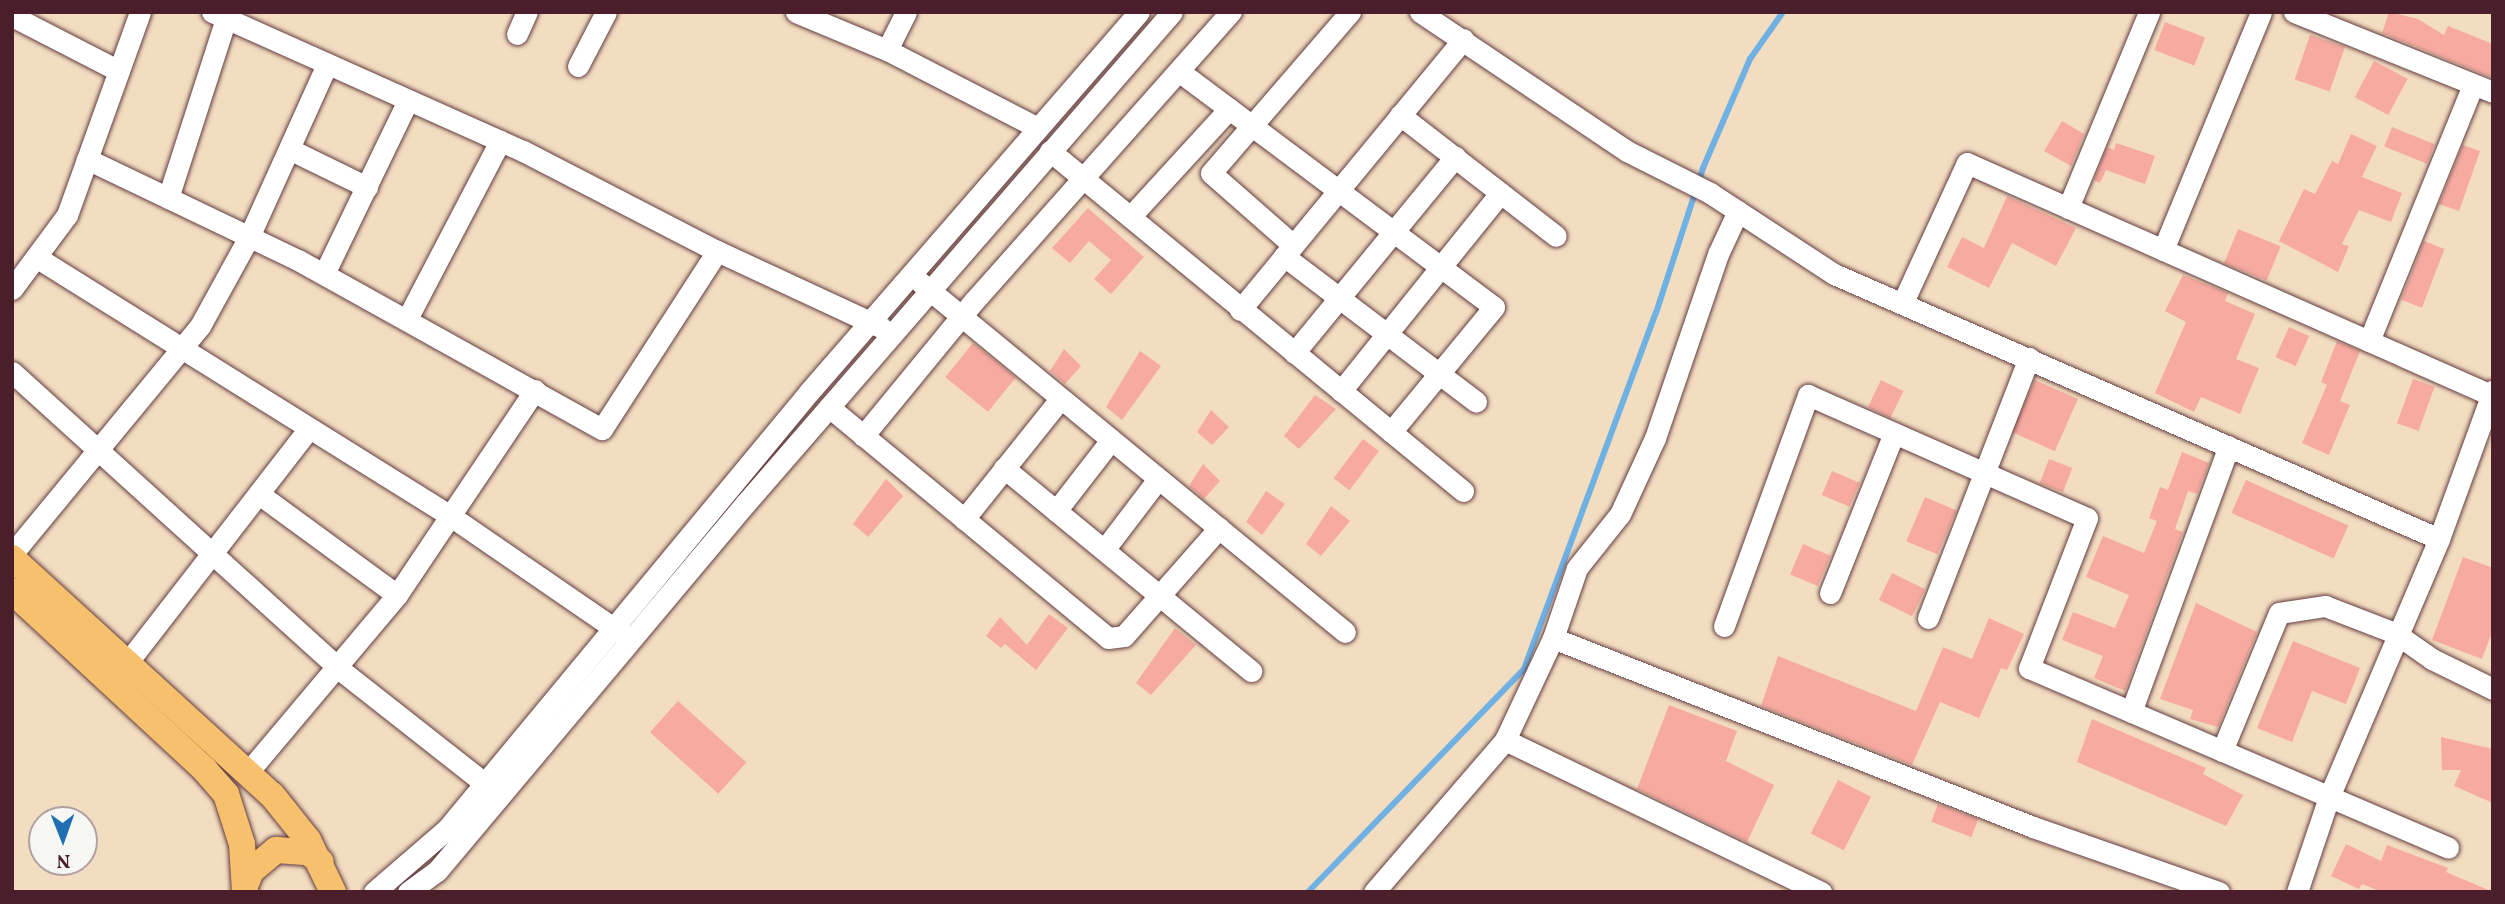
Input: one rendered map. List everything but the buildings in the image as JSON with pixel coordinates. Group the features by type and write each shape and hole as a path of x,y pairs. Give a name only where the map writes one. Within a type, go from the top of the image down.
{"main road":[{"path":"12,556 248,772 293,820 321,862 332,892"},
{"path":"12,591 205,770 226,794 236,814 245,889"},
{"path":"245,889 261,858 276,850 308,852 321,862"}],"street":[{"path":"12,289 67,215 140,12"},
{"path":"517,34 527,12"},
{"path":"578,66 606,12"},
{"path":"887,50 906,12"},
{"path":"374,892 447,829 612,626 872,319 1139,12"},
{"path":"408,892 437,870 829,407 1172,12"},
{"path":"863,436 961,318 1231,12"},
{"path":"1350,12 1211,173 1340,298 1476,402"},
{"path":"1420,12 1642,160 1710,193 1834,274 2439,539"},
{"path":"2068,208 2149,12"},
{"path":"2163,250 2261,12"},
{"path":"2294,12 2483,89 2369,341"},
{"path":"168,198 219,15 500,141 717,251 872,319 891,335"},
{"path":"806,15 887,50 1038,128"},
{"path":"15,25 119,71"},
{"path":"1240,310 1463,39"},
{"path":"12,556 200,326 249,237 327,64"},
{"path":"1180,72 1494,307 1391,432"},
{"path":"324,274 408,100"},
{"path":"1130,217 1229,109"},
{"path":"1400,115 1556,236"},
{"path":"407,319 500,141"},
{"path":"289,149 367,187"},
{"path":"1050,151 1463,491"},
{"path":"1294,353 1455,157"},
{"path":"87,159 324,274 602,429 717,251"},
{"path":"1903,302 1966,163 2492,394 2439,539 2395,633 2329,797 2297,892"},
{"path":"1341,391 1443,268 1500,193"},
{"path":"1374,892 1505,740 1553,638 1577,568 1620,514 1655,438 1718,254 1738,211"},
{"path":"36,257 453,517 632,641"},
{"path":"912,275 1345,632"},
{"path":"1928,618 2029,358"},
{"path":"12,372 338,668 500,796"},
{"path":"248,772 397,595 453,517 535,390"},
{"path":"1724,626 1808,395 2087,518 2029,668 2448,848"},
{"path":"964,519 1060,398"},
{"path":"829,407 1108,638 1124,636 1219,528"},
{"path":"127,663 309,428"},
{"path":"1830,593 1894,433"},
{"path":"1056,511 1111,440"},
{"path":"2131,712 2229,446"},
{"path":"1004,468 1251,671"},
{"path":"1104,550 1158,479"},
{"path":"259,494 397,595"},
{"path":"2222,751 2279,613 2325,606 2395,633 2432,659 2493,689"},
{"path":"1553,638 2033,827 2219,892"},
{"path":"1505,740 1821,892"}],"waterway":[{"path":"1308,892 1524,669 1656,313 1703,168 1750,59 1783,12"}]}
